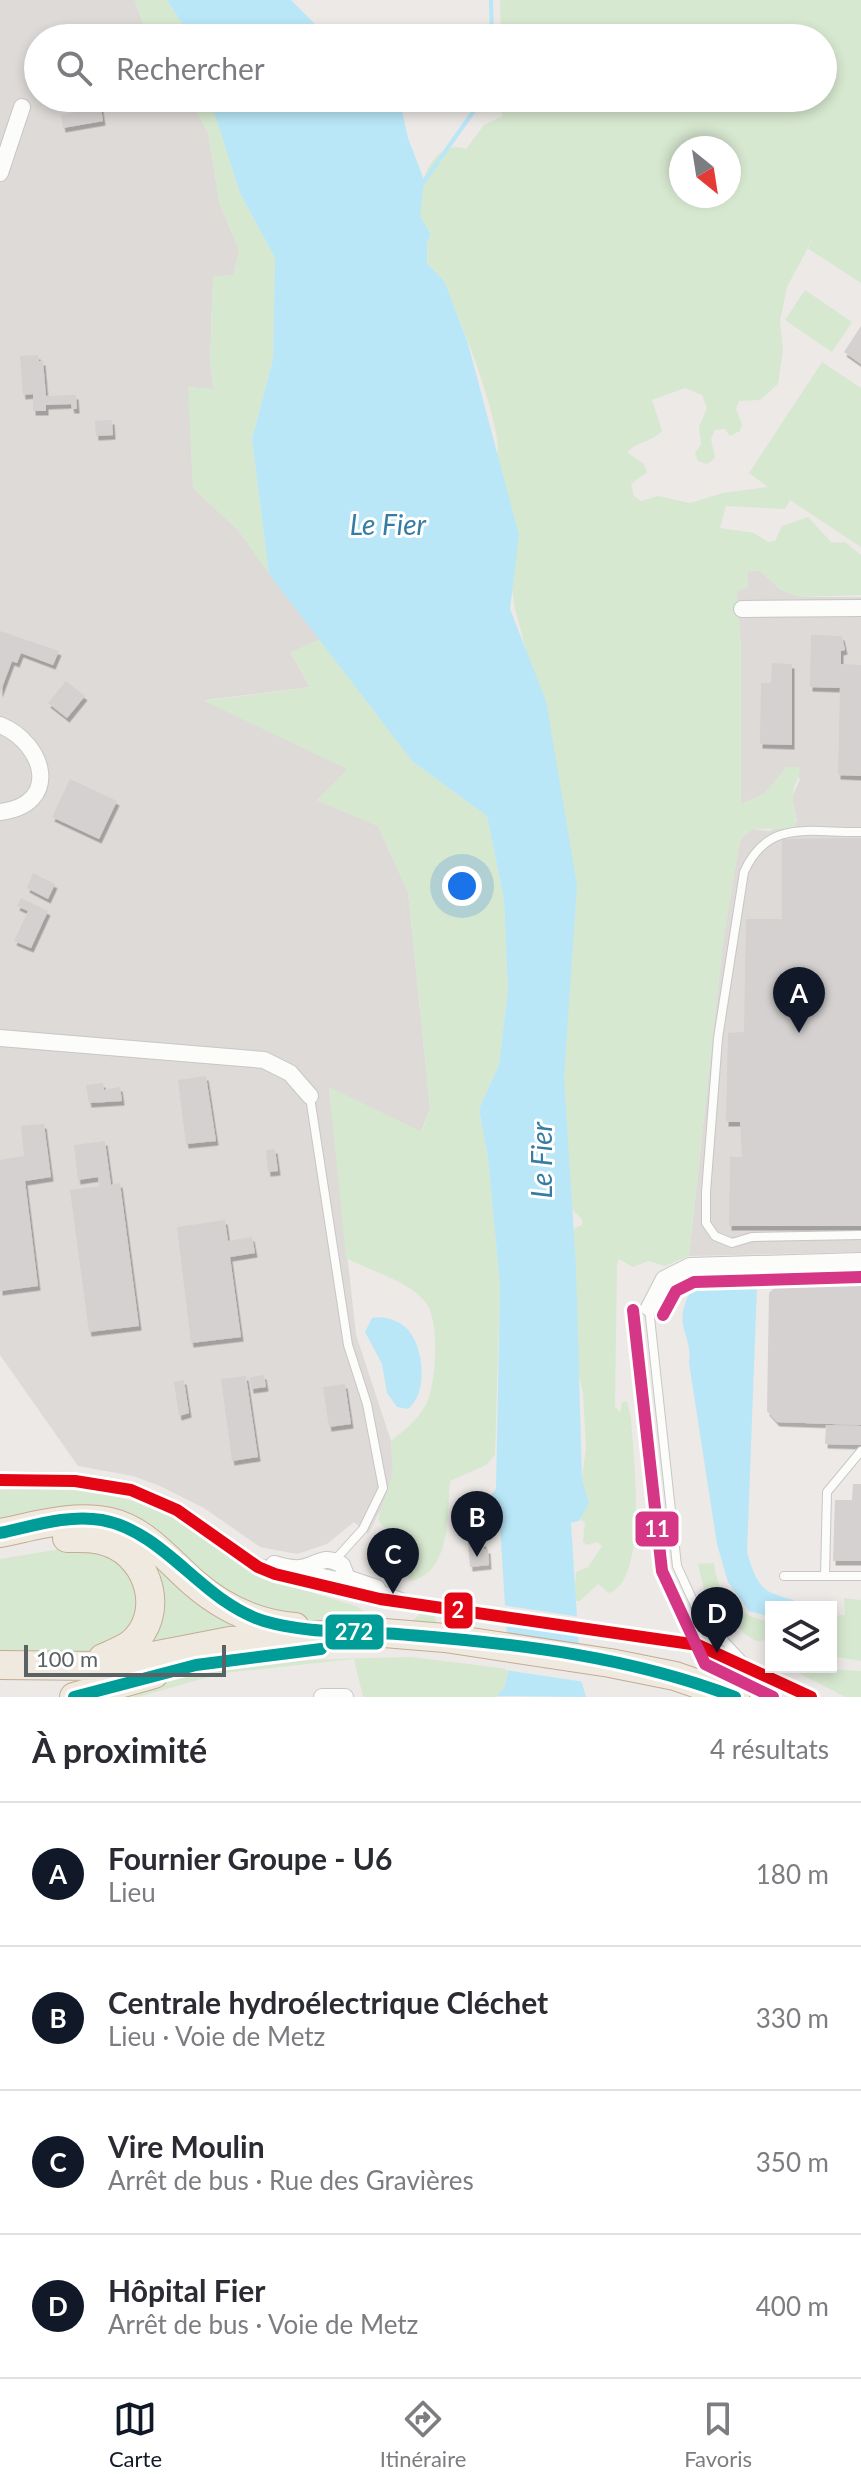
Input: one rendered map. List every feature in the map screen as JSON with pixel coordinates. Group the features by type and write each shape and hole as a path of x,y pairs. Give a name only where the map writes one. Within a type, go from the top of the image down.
{"highway":[{"path":"0,1533 62,1520 113,1523 151,1544 195,1584 241,1614 284,1626 372,1632 604,1677 735,1697"},
{"path":"0,1552 67,1538 93,1538 125,1551 139,1565 148,1584 149,1617 129,1646 100,1660 50,1667"},
{"path":"0,1665 101,1666 230,1641 372,1632"},
{"path":"0,1681 68,1681 235,1651 445,1646"},
{"path":"74,1697 187,1667 285,1650"}],"street":[{"path":"0,173 22,107"},
{"path":"742,609 861,608"},
{"path":"0,725 11,730 28,746 41,766 38,793 22,809 0,812"},
{"path":"0,1038 264,1060 290,1073 310,1096"},
{"path":"649,1308 664,1279 690,1266 861,1261"},
{"path":"0,1480 75,1481 131,1490 177,1510 258,1567 275,1574 342,1584 378,1594"},
{"path":"245,1557 301,1568 325,1558 335,1560 342,1565 342,1584"},
{"path":"322,1697 345,1697"}],"lane":[{"path":"861,832 792,833 769,837 754,850 744,872 718,1038 706,1192 706,1223 715,1236 732,1243 752,1237 861,1235"},
{"path":"310,1096 348,1345 367,1404 383,1488 363,1529 335,1560"},
{"path":"649,1308 677,1566 688,1596 710,1628 749,1667"},
{"path":"825,1576 827,1492 861,1451"},
{"path":"301,1568 342,1584"},
{"path":"784,1576 861,1576"},
{"path":"378,1594 698,1645 811,1697"},
{"path":"710,1628 717,1653"}],"shaded area":[{"path":"0,0 135,0 143,24 24,24 24,112 197,112 208,133 220,205 239,249 234,275 213,277 210,362 214,390 189,387 193,488 238,530 320,639 291,653 310,687 206,700 348,769 317,800 378,826 408,892 430,1108 421,1132 329,1088 356,1335 391,1441 393,1471 387,1498 368,1534 354,1522 327,1544 297,1554 260,1547 204,1508 160,1486 133,1476 78,1466 0,1355"},
{"path":"748,571 760,571 781,590 800,597 861,597 861,1252 689,1256 723,941 740,840 752,829 769,831 797,821 792,797 800,779 787,767 764,794 741,804 741,643 736,605 737,590 748,587"}],"green space":[{"path":"135,0 167,0 182,24 143,24"},
{"path":"500,0 861,0 861,283 808,248 787,287 780,321 783,351 778,384 760,400 739,401 736,409 742,424 740,431 730,436 725,429 715,430 711,439 715,458 707,464 698,461 695,453 701,444 699,427 707,408 702,395 685,388 652,400 662,431 627,452 644,464 647,472 631,484 634,496 641,501 658,496 690,503 723,493 768,487 749,473 822,362 861,388 861,547 790,500 785,509 726,506 720,528 754,533 768,542 775,541 782,526 808,517 832,543 845,542 861,555 861,595 800,597 781,590 760,571 748,572 748,588 737,591 741,643 741,804 764,794 787,767 800,767 793,798 796,824 795,829 752,829 740,840 723,941 689,1256 665,1266 648,1261 633,1267 619,1259 617,1265 615,1406 620,1413 622,1402 627,1401 631,1418 636,1513 634,1541 630,1565 622,1583 609,1593 598,1584 580,1601 574,1601 576,1572 588,1567 602,1546 597,1542 586,1545 583,1541 585,1523 577,1516 586,1447 583,1393 575,1359 569,1239 575,1228 582,1225 582,1219 569,1206 528,658 515,609 494,467 498,448 496,432 472,350 448,295 427,263 427,242 431,235 421,218 419,207 423,182 435,159 454,147 466,149 484,125 502,116 502,112 837,112 837,24 501,24"},
{"path":"197,112 217,112 240,193 275,258 273,359 252,439 269,574 238,530 193,488 188,387 214,389 210,362 213,276 234,275 239,249 220,205 208,133"},
{"path":"805,290 852,322 832,352 785,320"},
{"path":"320,639 413,762 487,816 504,900 508,989 499,1065 479,1109 488,1158 500,1285 495,1455 486,1465 450,1481 447,1525 440,1555 423,1576 409,1581 403,1550 378,1520 393,1471 391,1441 417,1418 431,1391 435,1365 433,1323 426,1303 419,1295 389,1277 346,1258 329,1087 422,1132 430,1108 408,892 378,826 317,800 347,769 204,701 310,687 291,652"},
{"path":"0,1490 85,1490 148,1504 188,1527 254,1575 356,1606 377,1620 410,1623 421,1613 434,1616 439,1629 299,1621 253,1614 77,1507 57,1507 0,1519"},
{"path":"117,1532 247,1626 128,1655 154,1629"},
{"path":"73,1547 98,1553 118,1564 131,1579 138,1596 137,1614 129,1630 113,1644 88,1653 0,1651 0,1559"},
{"path":"714,1563 720,1586 731,1603 748,1615 765,1620 765,1640 756,1641 745,1634 704,1590 698,1564"},
{"path":"844,1598 861,1600 861,1661 837,1657 837,1616 845,1615"},
{"path":"410,1657 509,1669 504,1688 497,1697 363,1697 354,1659 223,1673 138,1697 107,1697 220,1669 267,1663 315,1660"},
{"path":"861,1671 861,1697 845,1697 799,1673"}],"water":[{"path":"167,0 291,0 315,24 182,24"},
{"name":"Le Fier","path":"214,112 402,112 424,180 420,216 431,235 427,242 427,263 444,281 467,340 519,535 510,609 546,701 577,885 564,1078 576,1266 582,1480 589,1503 579,1521 571,1523 581,1680 586,1697 497,1696 504,1688 509,1669 500,1525 497,1530 488,1531 487,1500 496,1489 500,1285 488,1158 479,1109 499,1065 508,989 504,900 487,816 413,762 269,574 252,439 273,359 275,258 240,193"},
{"path":"757,1287 747,1552 763,1587 794,1601 765,1601 765,1615 749,1611 728,1582 717,1544 683,1322 685,1303 691,1290"},
{"path":"382,1317 405,1327 420,1356 419,1392 408,1409 397,1407 387,1393 382,1364 365,1332 372,1318"}],"pier":[{"path":"502,1605 581,1617 582,1634 503,1623"},
{"path":"504,1638 583,1650 585,1682 505,1670"}],"building":[{"path":"102,112 103,121 63,128 61,115"},
{"path":"861,326 861,364 844,352"},
{"path":"38,355 39,361 43,361 46,396 76,395 77,409 72,409 71,404 46,405 46,411 33,411 33,394 23,395 20,356"},
{"path":"112,420 113,435 96,436 95,421"},
{"path":"0,631 59,651 53,665 21,653 17,663 12,661 0,693"},
{"path":"811,635 842,636 845,650 841,651 841,664 861,665 861,776 838,775 840,688 810,687"},
{"path":"772,663 792,664 792,745 760,744 761,683 771,683"},
{"path":"66,681 85,696 67,718 48,703"},
{"path":"70,779 117,801 99,839 52,817"},
{"path":"861,838 861,1226 729,1226 730,1157 742,1157 740,1122 726,1122 728,1033 744,1032 746,919 782,919 782,839"},
{"path":"33,873 55,884 48,899 27,888"},
{"path":"21,898 48,911 31,948 14,941 28,911 17,906"},
{"path":"206,1076 216,1141 186,1144 178,1080"},
{"path":"103,1083 104,1090 120,1087 122,1101 89,1103 86,1085"},
{"path":"44,1124 51,1177 25,1181 38,1286 0,1291 0,1160 24,1156 21,1126"},
{"path":"105,1141 111,1185 120,1183 139,1326 89,1332 70,1190 99,1186 98,1177 78,1180 74,1145"},
{"path":"275,1149 278,1171 268,1172 266,1150"},
{"path":"225,1220 228,1241 252,1237 255,1253 230,1257 241,1337 191,1343 177,1227"},
{"path":"781,1281 861,1284 861,1425 777,1422 767,1411 769,1293"},
{"path":"264,1375 266,1387 251,1389 250,1377"},
{"path":"246,1376 258,1457 232,1461 221,1379"},
{"path":"184,1380 189,1413 179,1416 174,1382"},
{"path":"345,1384 351,1424 329,1427 323,1387"},
{"path":"826,1425 861,1426 861,1445 825,1444"},
{"path":"853,1484 861,1484 861,1561 833,1561 835,1500 852,1500"},
{"path":"484,1542 484,1549 488,1549 489,1565 470,1567 468,1543"}],"waterway":[{"path":"491,0 492,24"},
{"path":"420,187 473,112"}],"transit line":[{"name":"11","path":"663,1315 676,1291 694,1282 861,1277"},
{"name":"11","path":"633,1310 662,1571 705,1664 773,1697"},
{"name":"2","path":"0,1480 75,1481 131,1490 177,1510 258,1567 275,1574 380,1599 698,1645 811,1697"},
{"name":"272","path":"0,1533 63,1520 102,1520 146,1538 222,1599 264,1621 300,1628 451,1639 575,1654 656,1672 735,1697"},
{"name":"272","path":"74,1697 196,1665 321,1649"}],"place":[{"name":"Fournier Groupe - U6","path":"799,1033"},
{"name":"Centrale hydroélectrique Cléchet","path":"477,1557"},
{"name":"Vire Moulin","path":"393,1594"},
{"name":"Hôpital Fier","path":"717,1653"}]}
